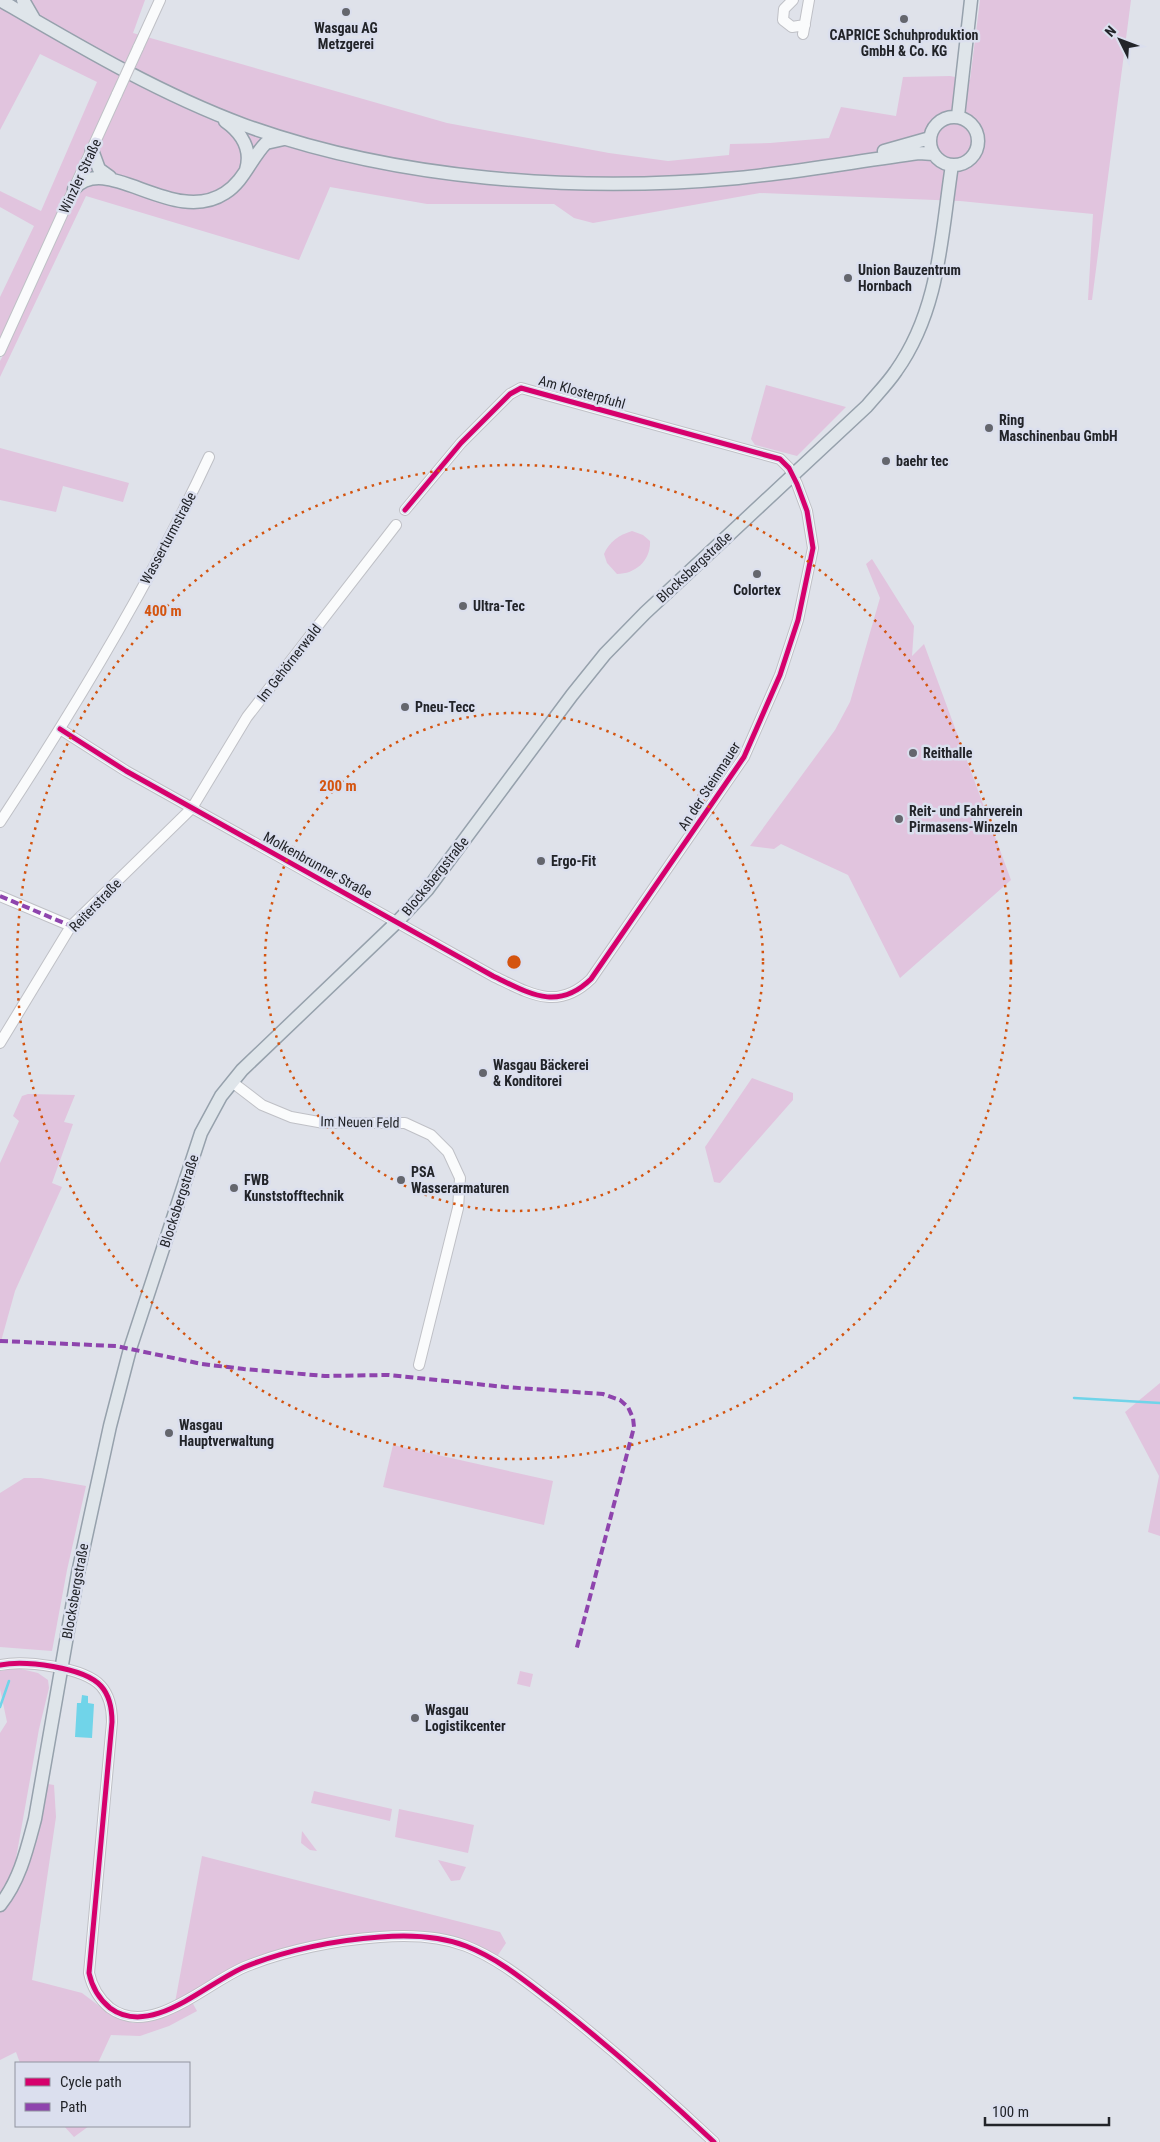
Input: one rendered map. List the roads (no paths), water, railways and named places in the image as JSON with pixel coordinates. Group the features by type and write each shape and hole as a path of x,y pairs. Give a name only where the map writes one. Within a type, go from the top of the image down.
{"main road":[{"path":"23,0 36,21"},
{"path":"958,116 971,0"},
{"path":"4,1 151,85 205,109 287,138 358,157 405,165 481,176 574,183 703,181 919,154 934,154"},
{"path":"205,109 232,126 241,135 248,157 245,172"},
{"path":"819,166 917,143 930,138 939,121 958,116 972,124 977,131 978,147 968,161 952,165 938,159 934,154 930,138"},
{"path":"74,189 86,178 102,176 164,198 191,203 208,200 226,193 245,172 266,143 287,138"},
{"path":"92,150 100,169 112,179"},
{"name":"Blocksbergstraße","path":"0,1905 24,1860 35,1819 88,1522 130,1349 201,1133 212,1111 232,1082 398,921 437,877 572,695 606,654 646,613 872,400 896,371 916,336 928,306 941,254 952,165"}],"street":[{"name":"Winzler Straße","path":"0,351 160,0"},
{"path":"793,0 784,9 782,20 792,27 804,30 809,0"},
{"name":"Am Klosterpfuhl","path":"405,510 461,443 510,394 522,388 774,457 786,464 793,475"},
{"name":"Wasserturmstraße","path":"0,822 60,729 151,571 208,457"},
{"name":"An der Steinmauer","path":"573,994 591,978 696,829 744,757 771,698 798,620 814,548 807,511 793,475"},
{"name":"Im Gehörnerwald","path":"192,808 247,717 396,525"},
{"name":"Molkenbrunner Straße","path":"60,729 126,771 398,921 493,976 541,997 564,997 573,994"},
{"name":"Reiterstraße","path":"0,1043 71,926 192,808"},
{"path":"0,896 71,926"},
{"name":"Im Neuen Feld","path":"232,1082 262,1105 291,1117 324,1123 405,1123 431,1135 448,1152 460,1178 458,1208 419,1365"},
{"path":"0,1665 19,1662 78,1673 96,1681 107,1694 112,1713 89,1973 91,1982 101,1999 115,2011 130,2016 147,2017 174,2008 227,1975 247,1966 290,1953 340,1942 380,1936 423,1937 463,1944 496,1958 607,2044 714,2142"}],"water":[{"path":"82,1695 88,1696 88,1703 94,1704 92,1738 75,1737 77,1703 81,1703"}],"waterway":[{"path":"1074,1398 1160,1403"},
{"path":"0,1707 9,1681"}],"place":[{"name":"Wasgau AG Metzgerei","path":"346,12"},
{"name":"CAPRICE Schuhproduktion GmbH & Co. KG","path":"904,19"},
{"name":"Union Bauzentrum Hornbach","path":"848,278"},
{"name":"Ring Maschinenbau GmbH","path":"989,428"},
{"name":"baehr tec","path":"886,461"},
{"name":"Colortex","path":"757,574"},
{"name":"Ultra-Tec","path":"463,606"},
{"name":"Pneu-Tecc","path":"405,707"},
{"name":"Reithalle","path":"913,753"},
{"name":"Reit- und Fahrverein Pirmasens-Winzeln","path":"899,819"},
{"name":"Ergo-Fit","path":"541,861"},
{"name":"Wasgau Bäckerei & Konditorei","path":"483,1073"},
{"name":"PSA Wasserarmaturen","path":"401,1180"},
{"name":"FWB Kunststofftechnik","path":"234,1188"},
{"name":"Wasgau Hauptverwaltung","path":"169,1433"},
{"name":"Wasgau Logistikcenter","path":"415,1718"}]}
